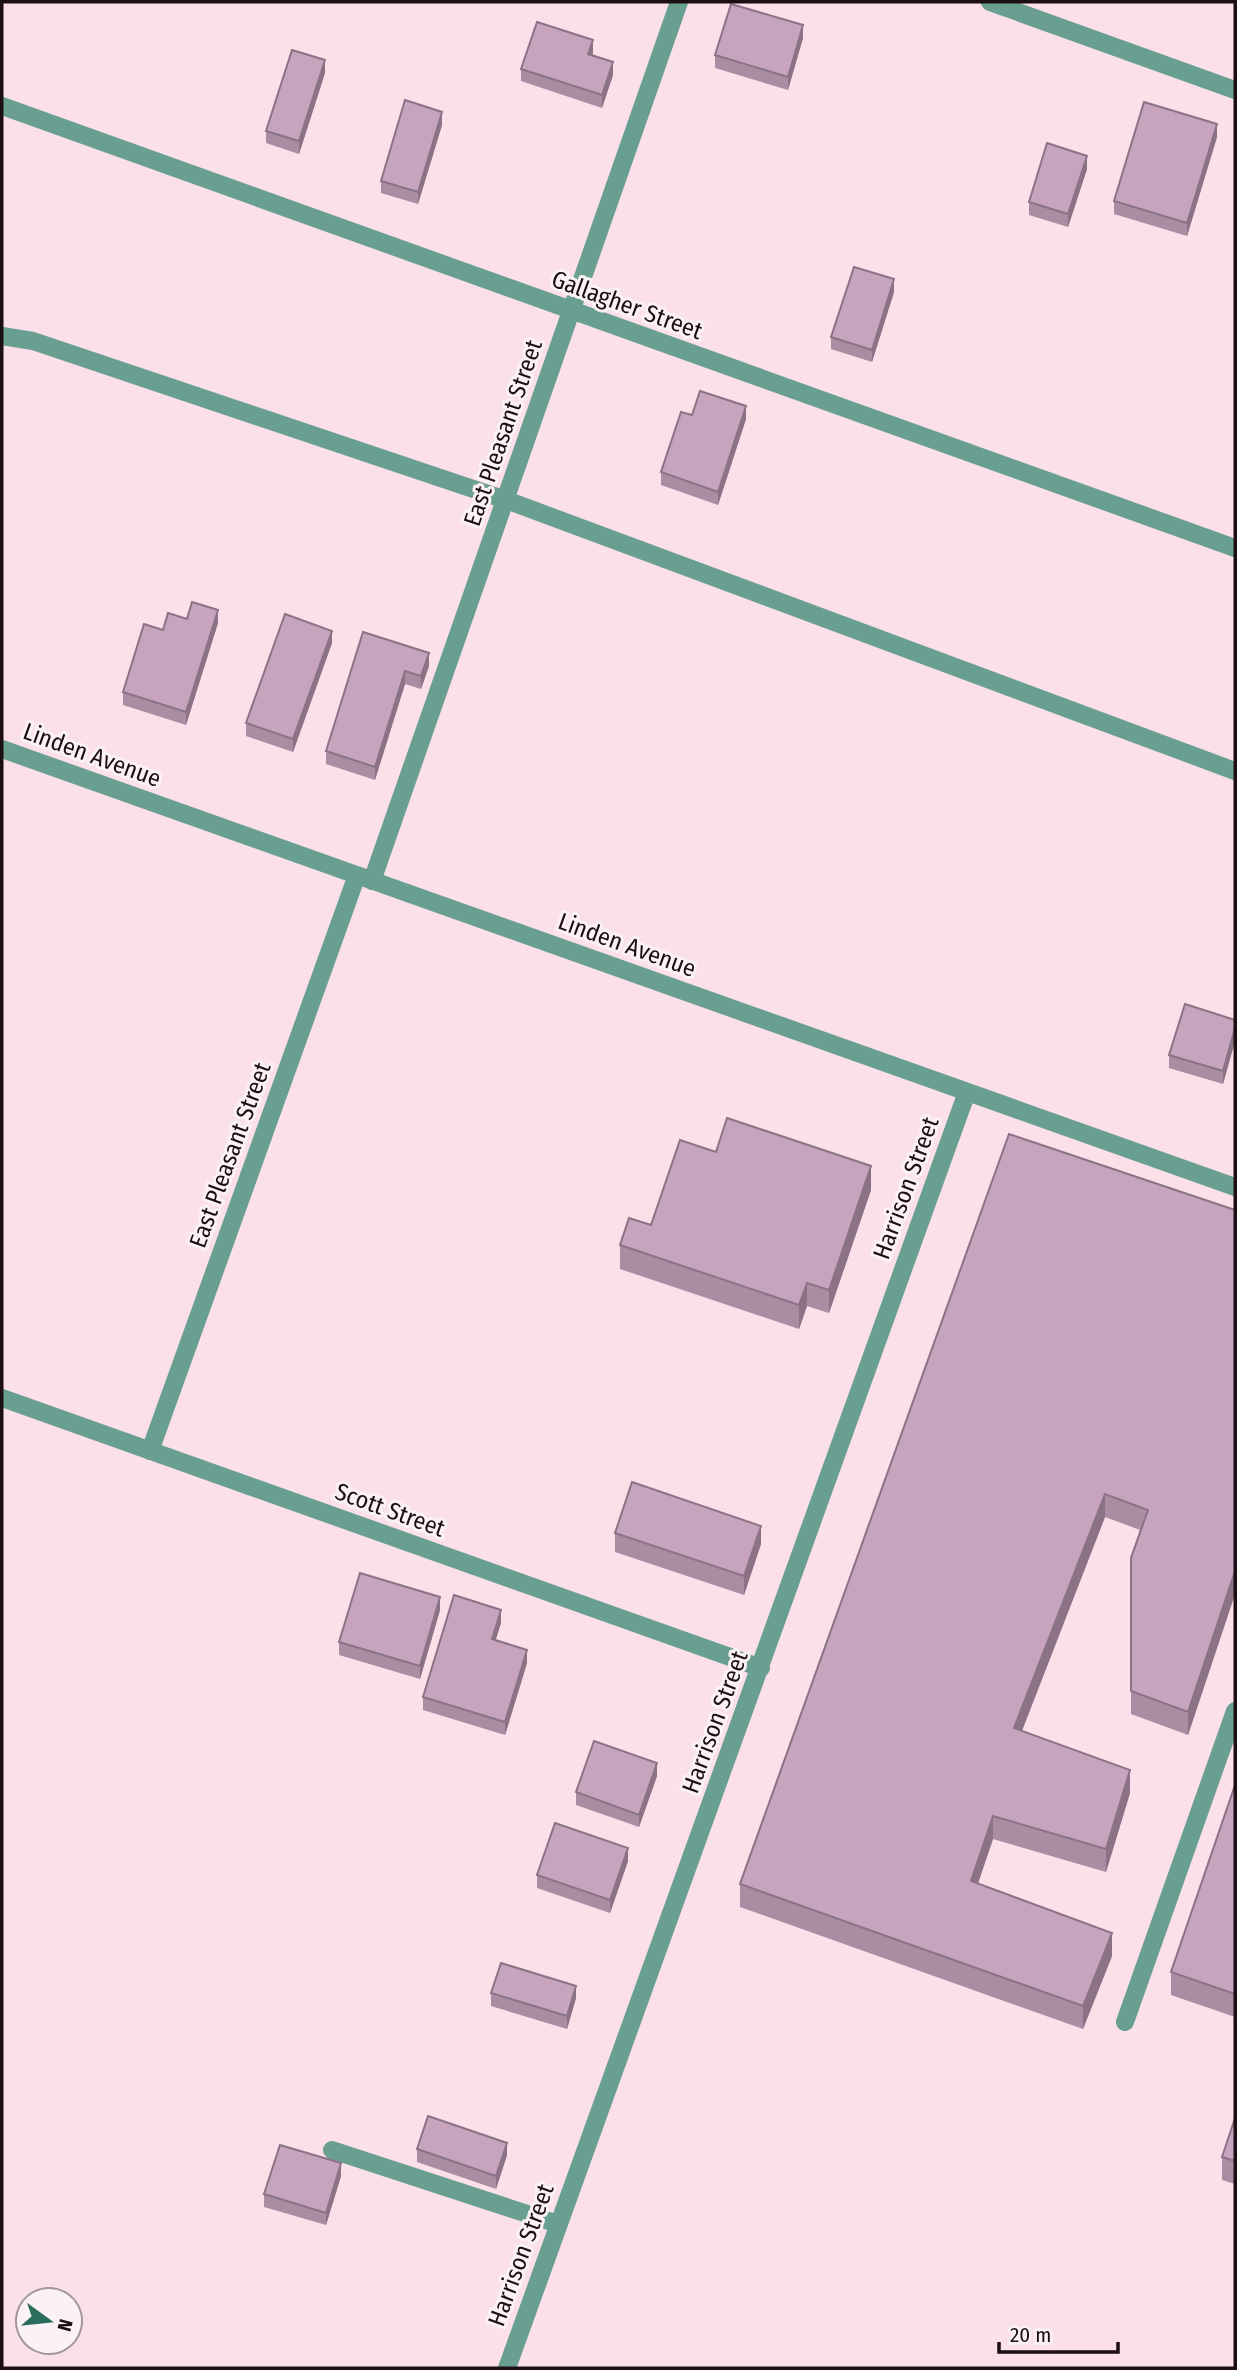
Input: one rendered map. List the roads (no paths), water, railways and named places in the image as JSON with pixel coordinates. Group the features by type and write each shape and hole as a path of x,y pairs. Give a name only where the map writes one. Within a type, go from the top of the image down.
{"street":[{"name":"East Pleasant Street","path":"150,1451 506,499 679,2"},
{"path":"990,2 1235,90"},
{"name":"Gallagher Street","path":"2,106 1235,548"},
{"path":"2,336 33,341 506,499 1235,771"},
{"name":"Linden Avenue","path":"2,749 1235,1187"},
{"name":"Harrison Street","path":"507,2368 967,1092"},
{"name":"Scott Street","path":"2,1398 761,1668"},
{"path":"1125,2022 1235,1711"},
{"path":"332,2150 558,2224"}]}
